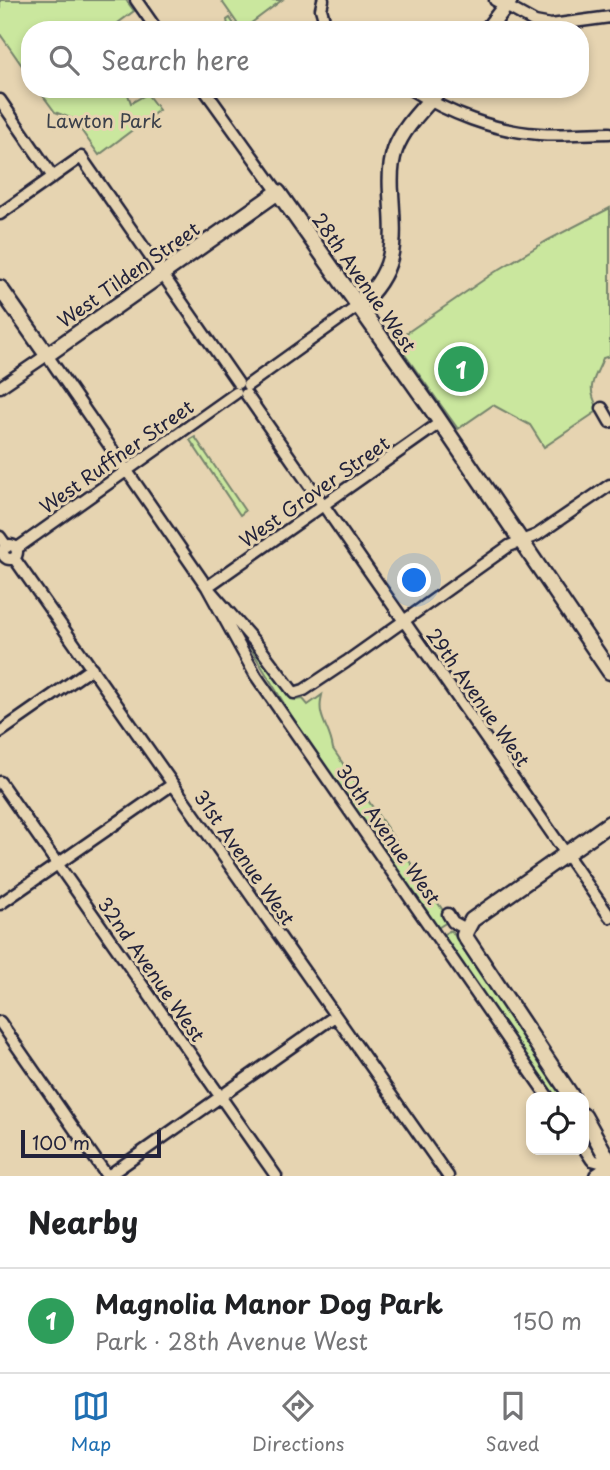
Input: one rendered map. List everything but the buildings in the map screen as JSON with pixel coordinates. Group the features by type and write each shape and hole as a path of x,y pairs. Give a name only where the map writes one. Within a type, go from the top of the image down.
{"street":[{"path":"136,0 151,21"},
{"path":"323,0 321,9 324,21"},
{"path":"491,21 503,2 533,21"},
{"path":"577,21 610,16"},
{"name":"28th Avenue West","path":"210,98 441,422 610,672"},
{"path":"423,98 488,124 536,134 610,133"},
{"path":"358,306 373,292 390,264 394,228 390,177 395,149 406,130 432,98"},
{"path":"0,100 53,177 0,214"},
{"name":"29th Avenue West","path":"53,177 81,157 610,917"},
{"name":"West Tilden Street","path":"0,387 278,192"},
{"name":"30th Avenue West","path":"0,288 207,587 256,676 545,1092"},
{"name":"West Ruffner Street","path":"9,554 358,306"},
{"path":"602,408 610,422"},
{"name":"West Grover Street","path":"207,587 441,422"},
{"path":"404,621 509,546 537,535 610,485"},
{"name":"31st Avenue West","path":"0,537 9,554 448,1176"},
{"name":"30th Avenue West","path":"207,587 260,648 294,693 304,690 404,621"},
{"path":"0,732 92,668"},
{"name":"32nd Avenue West","path":"0,782 276,1176"},
{"path":"0,904 173,784"},
{"path":"466,929 472,920 610,822"},
{"name":"30th Avenue West","path":"448,914 453,922 466,929 464,935 469,944 569,1092"},
{"path":"0,1022 107,1176 335,1016"},
{"path":"589,1125 610,1165"},
{"path":"588,1155 592,1160 610,1165"},
{"path":"597,1176 610,1165"}],"green space":[{"path":"0,0 126,0 134,11 121,21 21,21 21,64 0,34"},
{"path":"221,0 282,0 254,21 236,21"},
{"name":"Lawton Park","path":"45,98 129,98 131,103 140,98 150,98 159,110 99,155 73,119 55,112"},
{"path":"610,208 610,356 603,358 592,384 592,395 599,410 544,447 530,425 493,405 458,429 395,341 495,272 548,240"},
{"path":"195,437 245,511 240,515 190,440"},
{"path":"243,636 264,658 296,700 303,699 308,705 322,695 322,717 333,749 444,912 447,922 436,929 291,715"},
{"path":"451,930 562,1092 552,1092 442,935"}],"place":[{"name":"Magnolia Manor Dog Park","path":"461,369"}]}
